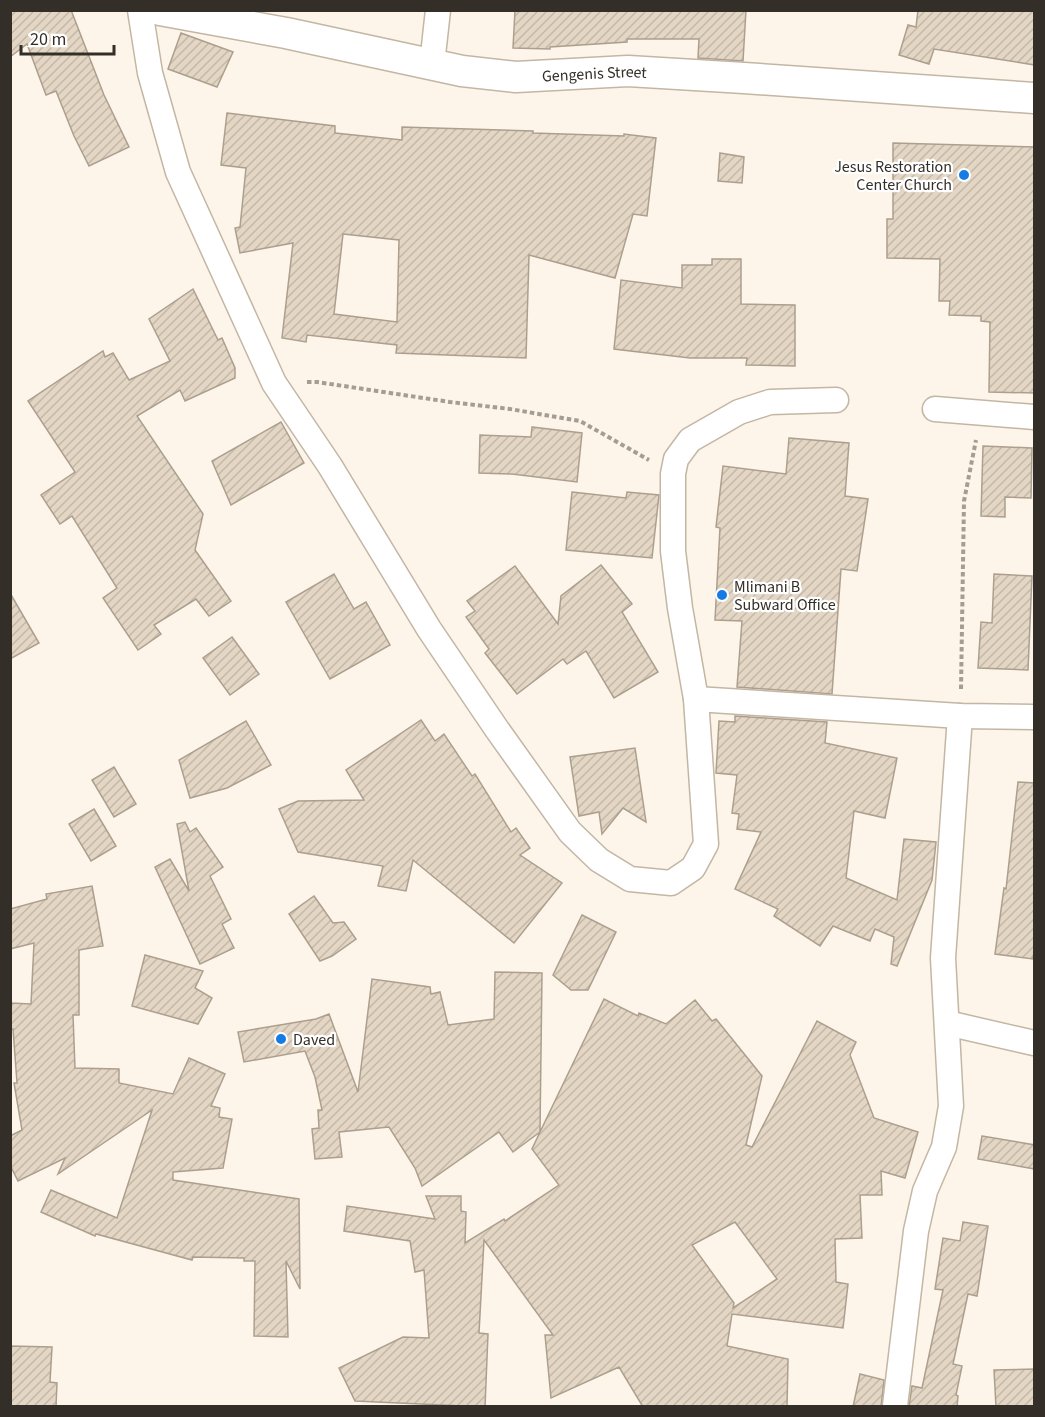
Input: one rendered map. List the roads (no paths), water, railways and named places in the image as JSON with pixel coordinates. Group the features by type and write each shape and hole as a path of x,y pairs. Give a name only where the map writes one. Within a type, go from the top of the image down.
{"street":[{"path":"140,10 150,73 178,172 274,383 330,466 429,629 570,832 599,860 630,879 671,883 693,868 706,844 696,699 680,608 673,551 673,474 676,459 690,440 739,412 770,402 836,400"},
{"name":"Gengenis Street","path":"159,10 286,33 462,71 516,77 628,71 1035,98"},
{"path":"432,64 438,10"},
{"path":"935,409 1035,417"},
{"path":"696,699 960,716 1035,717"},
{"path":"895,1407 916,1231 925,1191 944,1147 951,1106 943,958 960,716"},
{"path":"947,1023 1035,1043"}],"place":[{"name":"Jesus Restoration Center Church","path":"964,175"},
{"name":"Mlimani B Subward Office","path":"722,595"},
{"name":"Daved","path":"281,1039"}]}
